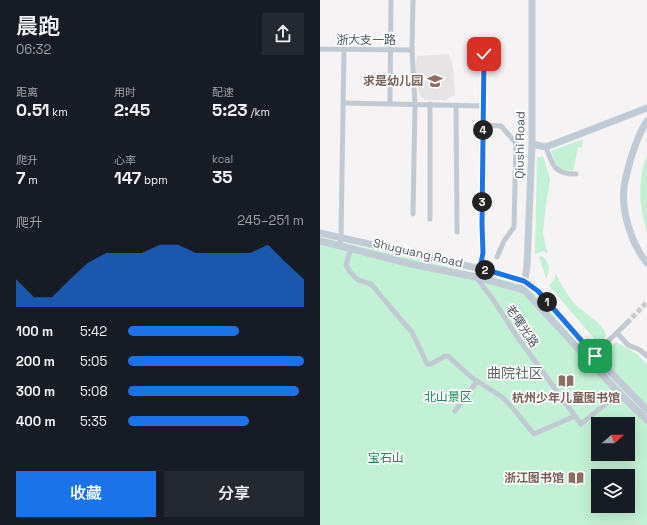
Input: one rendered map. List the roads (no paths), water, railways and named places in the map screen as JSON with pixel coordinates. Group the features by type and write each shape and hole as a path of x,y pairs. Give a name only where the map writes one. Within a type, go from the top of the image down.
{"main road":[{"name":"Qiushi Road","path":"524,290 527,266 532,144 532,0"},
{"path":"532,144 546,147 647,108"},
{"path":"647,122 634,147 626,173 624,189 626,216 634,240 647,263"},
{"name":"Shuguang Road","path":"320,232 480,268 524,281 538,291 595,356 647,410"},
{"name":"Shuguang Road","path":"320,241 411,264 476,277 524,290"},
{"path":"524,290 619,393 647,420"}],"street":[{"path":"390,103 391,0"},
{"path":"413,0 412,50 415,104 413,214"},
{"name":"浙大支一路","path":"320,50 412,50"},
{"path":"340,245 344,50"},
{"path":"480,268 483,253 484,54"},
{"path":"344,103 483,106"},
{"path":"430,104 430,219"},
{"path":"456,105 457,232"},
{"path":"483,125 501,126 516,143 514,227 504,241 497,257"},
{"path":"546,147 553,165 560,172 576,174"},
{"path":"351,248 346,265 350,272 358,280 371,284 412,332 427,364 448,356 477,381 502,397 534,434 576,416"},
{"name":"老曙光路","path":"476,277 492,298 518,338 581,424 619,393"},
{"path":"604,345 627,323"},
{"path":"617,333 628,345 640,350 647,356"},
{"path":"455,411 477,381"}],"tunnel":[{"path":"627,323 647,302"}],"place":[{"name":"求是幼儿园","path":"435,81"},
{"name":"杭州少年儿童图书馆","path":"566,381"},
{"name":"浙江图书馆","path":"576,478"}],"district":[{"name":"曲院社区","path":"515,373"}],"park label":[{"name":"北山景区","path":"448,397"},
{"name":"宝石山","path":"386,458"}]}
